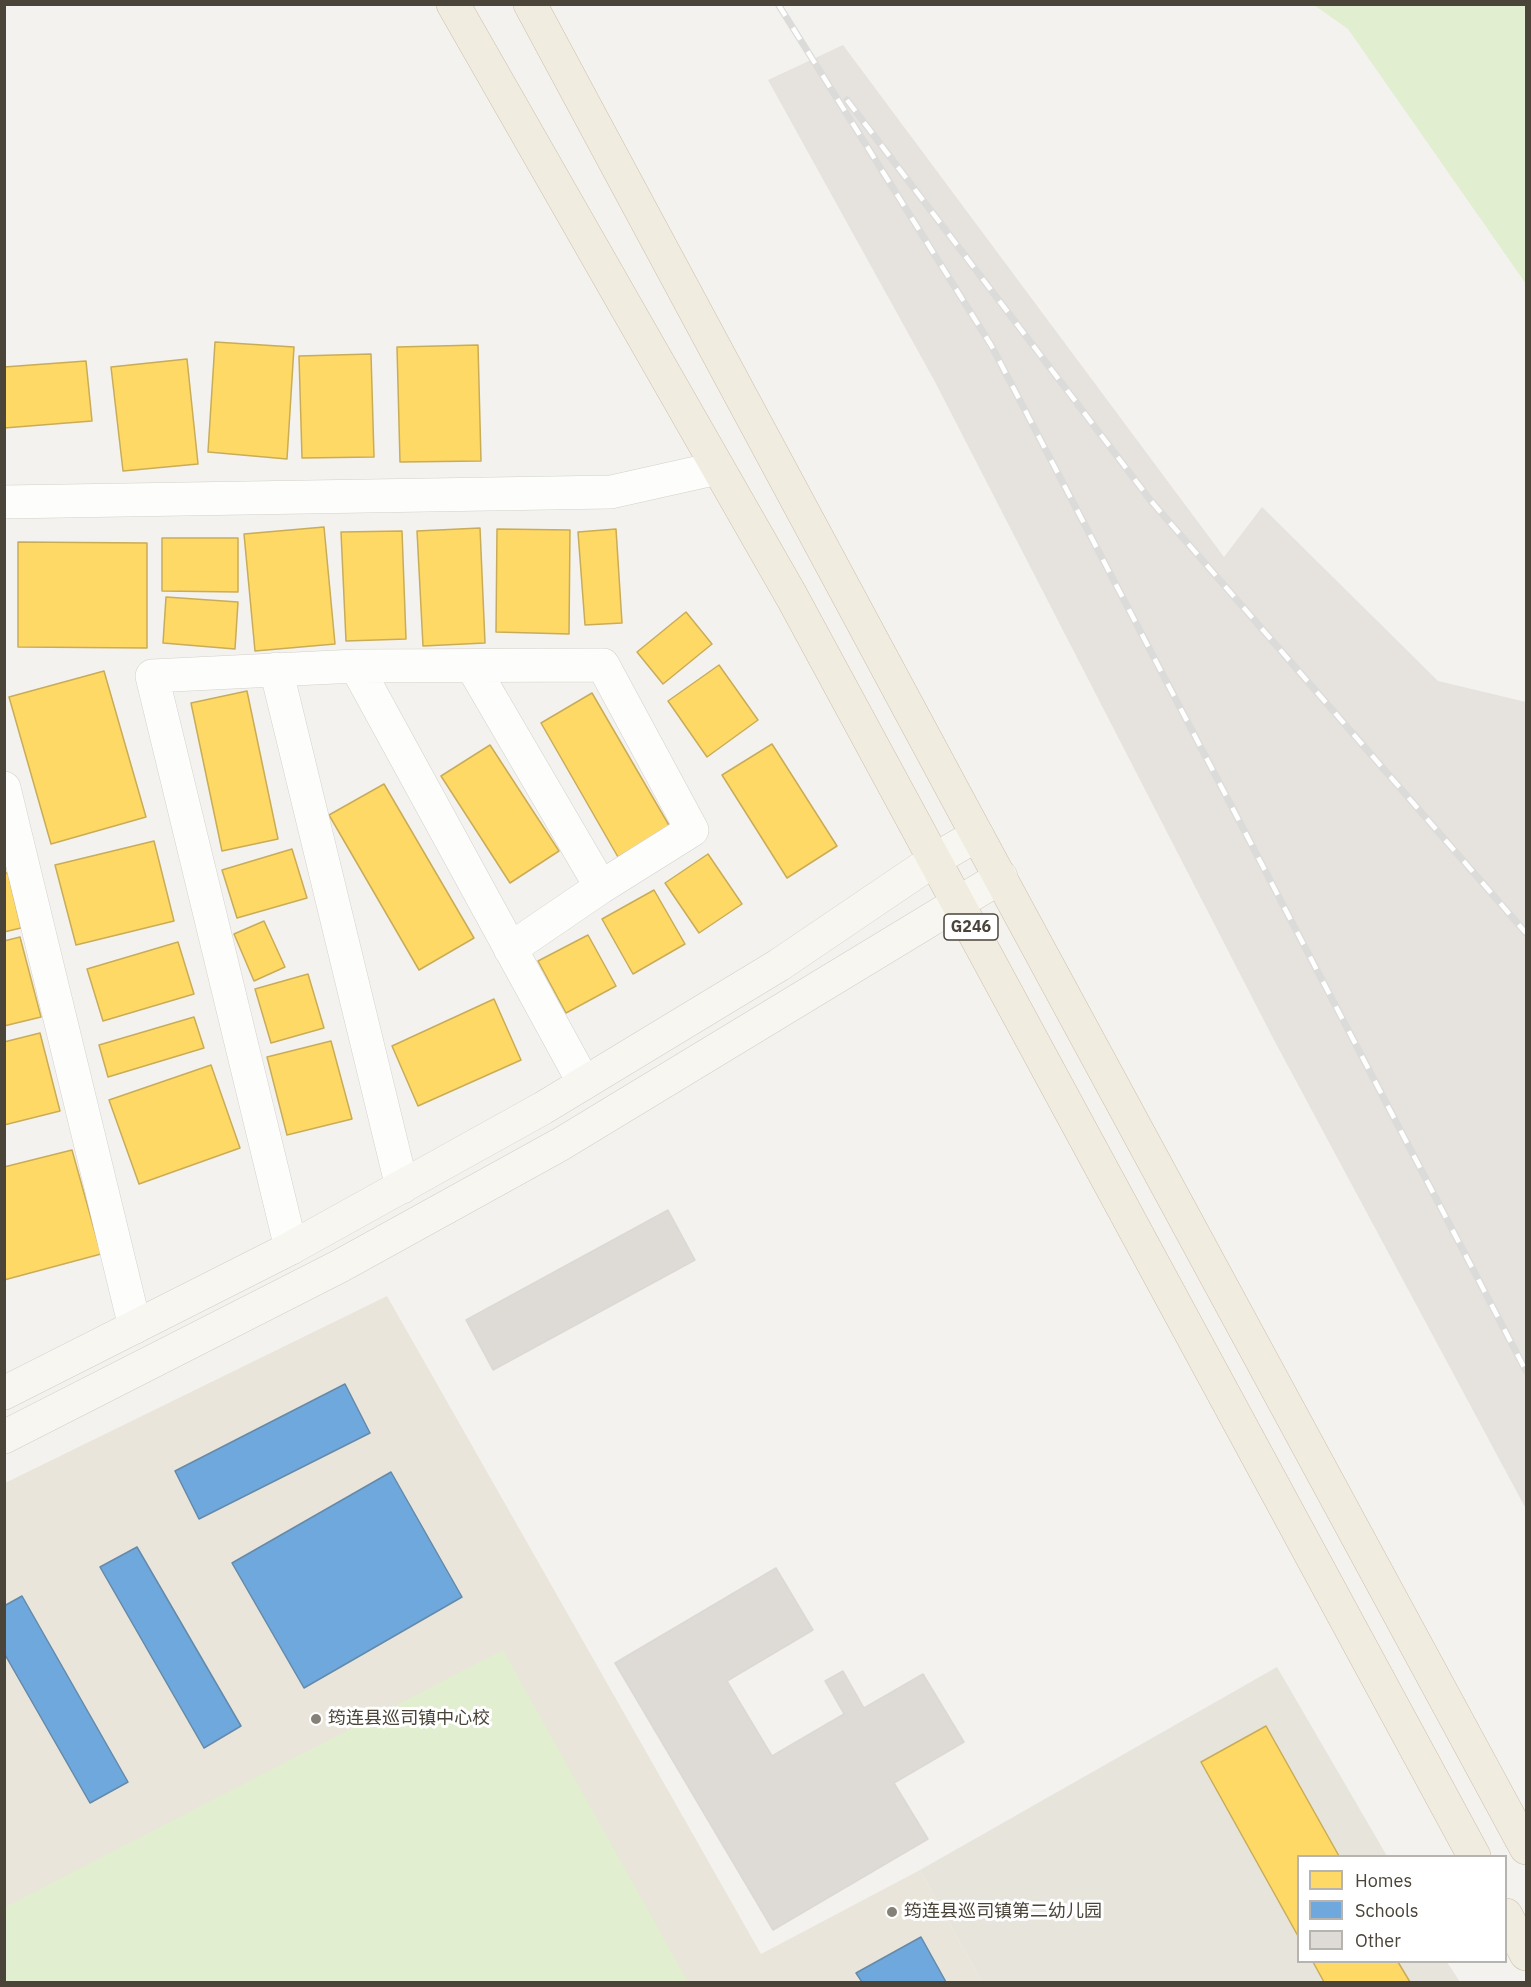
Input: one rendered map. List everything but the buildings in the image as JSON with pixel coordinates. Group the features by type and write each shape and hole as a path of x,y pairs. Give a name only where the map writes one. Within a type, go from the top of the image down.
{"highway":[{"name":"G246","path":"453,4 792,597 1473,1855"},
{"name":"G246","path":"530,4 977,835 1527,1848"},
{"path":"1507,1917 1527,1954"}],"main road":[{"path":"4,1393 291,1248 584,1083 779,965 934,860 977,835"},
{"path":"4,1437 340,1266 551,1150 1001,877"}],"street":[{"path":"4,502 611,492 718,468"},
{"path":"291,1248 152,676 356,666 603,665 692,830 510,949"},
{"path":"356,666 584,1083"},
{"path":"472,666 602,888"},
{"path":"276,669 402,1187"},
{"path":"4,788 135,1327"}],"shaded area":[{"path":"843,45 1224,557 1262,507 1438,681 1526,702 1526,1509 1274,1040 934,380 768,80"},
{"name":"筠连县巡司镇中心校","path":"387,1296 761,1954 920,1870 982,1982 5,1982 5,1483"},
{"path":"1277,1667 1386,1855 1297,1855 1297,1963 1448,1963 1460,1982 982,1982 920,1870"}],"green space":[{"path":"1314,5 1526,5 1526,284 1348,29"},
{"path":"503,1650 688,1982 5,1982 5,1907"}],"railway":[{"path":"778,4 991,345 1526,1371"},
{"path":"847,100 1151,501 1526,933"}],"place":[{"name":"筠连县巡司镇中心校","path":"316,1719"},
{"name":"筠连县巡司镇第二幼儿园","path":"892,1912"}]}
